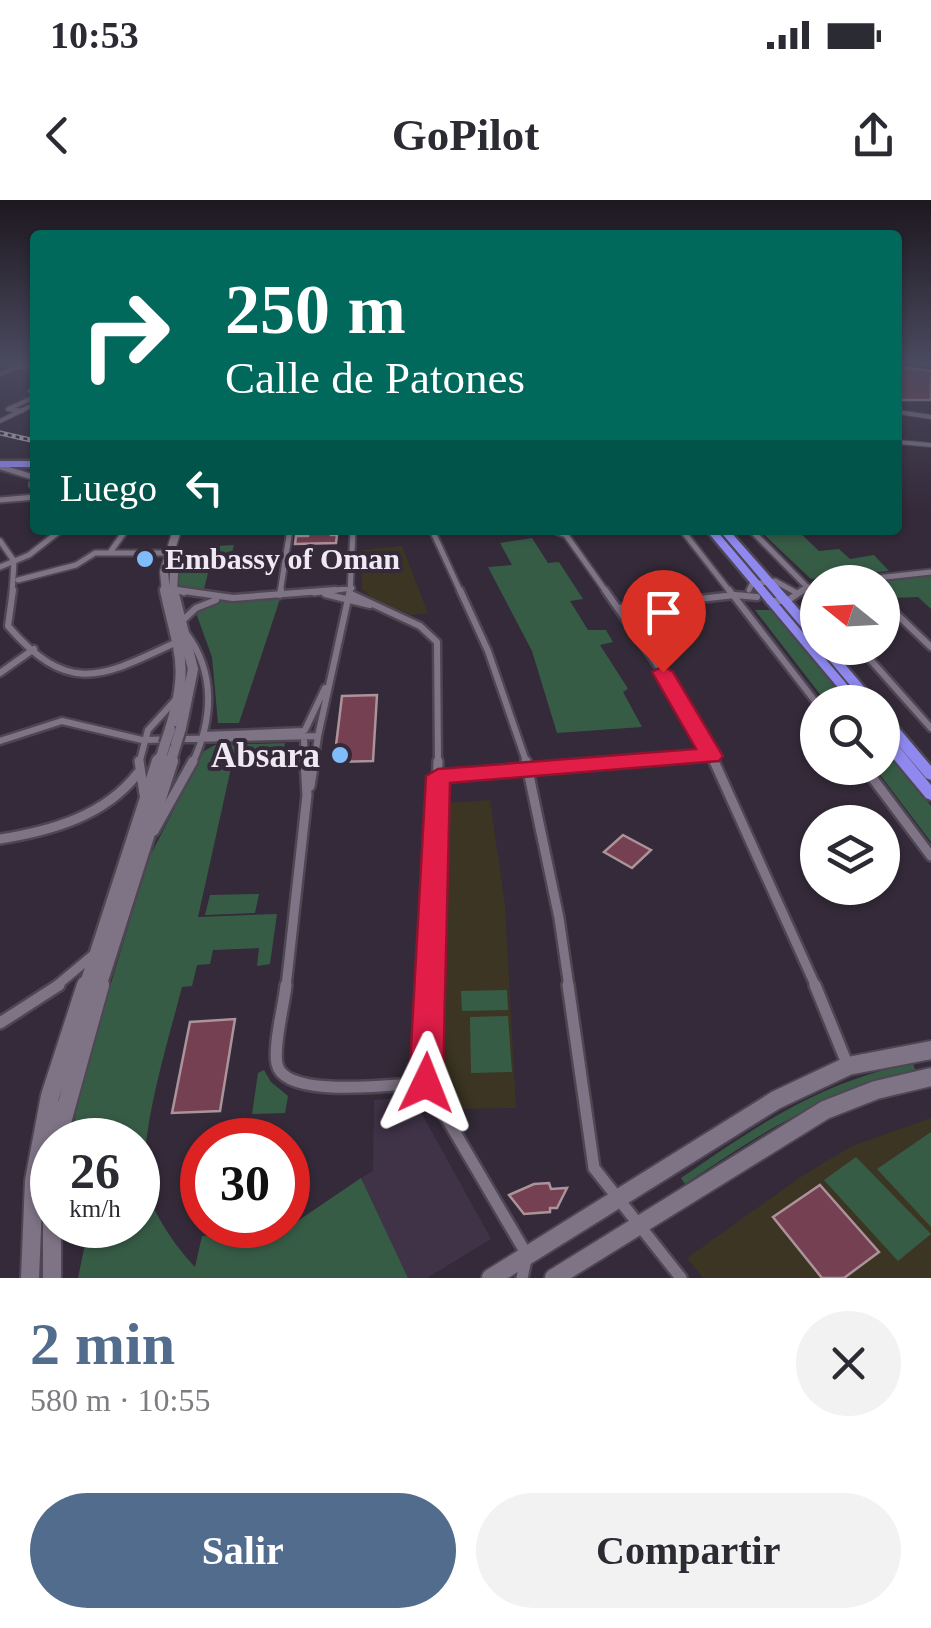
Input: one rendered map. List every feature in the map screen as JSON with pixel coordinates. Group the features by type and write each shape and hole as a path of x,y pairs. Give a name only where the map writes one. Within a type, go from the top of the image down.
{"highway":[{"path":"1,461 30,461"},
{"path":"716,535 759,581 786,593 800,613"},
{"path":"730,535 759,581"},
{"path":"786,593 845,685"},
{"path":"839,665 857,685"},
{"path":"900,738 931,775"},
{"path":"900,757 931,795"}],"main road":[{"path":"30,1278 38,1154 50,1096 143,796 176,737 184,667 182,632 163,588 166,553 175,535"},
{"path":"62,1118 193,676 172,587 171,564 182,535"},
{"path":"491,1278 760,1108 848,1066 931,1050"},
{"path":"554,1278 824,1110 876,1090 931,1076"},
{"path":"52,1248 52,1278"}],"street":[{"path":"902,413 931,417"},
{"path":"902,442 931,445"},
{"path":"1,461 30,475"},
{"path":"0,567 13,563 54,535"},
{"path":"112,551 123,535"},
{"path":"280,595 289,535"},
{"path":"353,535 351,594 308,795 278,1064 285,1078 304,1088 426,1083"},
{"path":"434,535 495,668 529,770 556,900 592,1162 598,1178 641,1224 680,1278"},
{"path":"566,535 680,700 711,756 754,843 848,1066"},
{"path":"686,535 803,685"},
{"path":"756,535 800,577 786,593"},
{"path":"0,542 18,580 8,611 8,626 65,672 101,676 125,670 182,632 196,608 227,597"},
{"path":"18,580 76,565 92,554 166,553"},
{"path":"900,576 931,572"},
{"path":"735,596 759,581"},
{"path":"759,581 786,593"},
{"path":"757,597 759,581"},
{"path":"172,587 190,596 351,594 420,626 437,642 438,776 426,1083 528,1254 522,1278"},
{"path":"618,608 757,597 800,589"},
{"path":"321,593 351,594"},
{"path":"900,617 931,647"},
{"path":"141,853 204,737 205,677 198,646 182,632"},
{"path":"0,673 34,650"},
{"path":"875,665 931,728"},
{"path":"308,795 304,734 330,679"},
{"path":"122,790 143,796 138,773 142,740 158,716 179,696"},
{"path":"0,742 62,722 142,740 319,733"},
{"path":"438,776 711,756"},
{"path":"0,839 59,827 122,790 138,773"},
{"path":"878,785 931,856"},
{"path":"0,1023 60,984 96,953"},
{"path":"60,984 78,988 82,994"}],"shaded area":[{"path":"402,546 428,613 411,615 374,600 362,589 362,550"},
{"path":"490,800 505,905 516,1108 459,1109 445,1065 446,803"},
{"path":"399,1098 417,1105 491,1239 427,1278 408,1278 361,1178 373,1171 374,1100"},
{"path":"931,1118 931,1278 703,1278 687,1258 802,1176 852,1146"}],"green space":[{"path":"764,535 802,535 819,551 839,549 850,559 874,555 883,565 800,565 800,569"},
{"path":"532,538 548,563 559,562 583,599 570,601 588,630 606,630 613,642 600,645 628,689 623,692 642,727 557,733 532,651 488,567 512,565 500,543"},
{"path":"234,545 230,560 211,561 203,593 184,591 177,583 175,569 186,556 214,555 217,546"},
{"path":"931,576 931,609 918,597 900,598 900,579"},
{"path":"280,599 239,723 218,723 212,657 196,613 221,602"},
{"path":"755,610 776,610 800,640 800,665 820,665 836,685 813,685"},
{"path":"285,743 282,757 233,759 198,917 277,914 270,964 257,966 259,948 213,950 210,964 197,965 192,986 182,987 150,1118 75,1118 81,1082 149,858 204,751 215,745"},
{"path":"900,767 931,806 931,842 888,785 900,785"},
{"path":"259,894 255,913 205,915 210,895"},
{"path":"507,990 508,1010 462,1011 461,991"},
{"path":"508,1016 512,1072 471,1073 470,1017"},
{"path":"913,1063 915,1070 823,1102 767,1131 685,1184 681,1178 764,1123 819,1094 879,1071"},
{"path":"264,1070 288,1096 285,1113 252,1114 258,1073"},
{"path":"931,1132 931,1227 877,1169"},
{"path":"856,1157 931,1234 898,1261 824,1180"},
{"path":"361,1178 408,1278 78,1278 84,1248 160,1248 160,1219 195,1267 199,1248 310,1248 310,1213"}],"building":[{"path":"337,535 336,543 295,544 296,536"},
{"path":"377,695 373,761 334,762 342,696"},
{"path":"623,835 651,850 632,868 604,852"},
{"path":"235,1019 220,1111 172,1113 190,1022"},
{"path":"549,1183 551,1189 567,1188 557,1208 550,1208 550,1212 524,1214 509,1195 534,1184"},
{"path":"820,1185 879,1252 844,1278 822,1278 773,1217"}],"railway":[{"path":"0,433 30,440"}],"place":[{"name":"Embassy of Oman","path":"145,559"},
{"name":"Absara","path":"340,755"}],"route":[{"path":"426,1083 438,776 711,756 663,672"}]}
